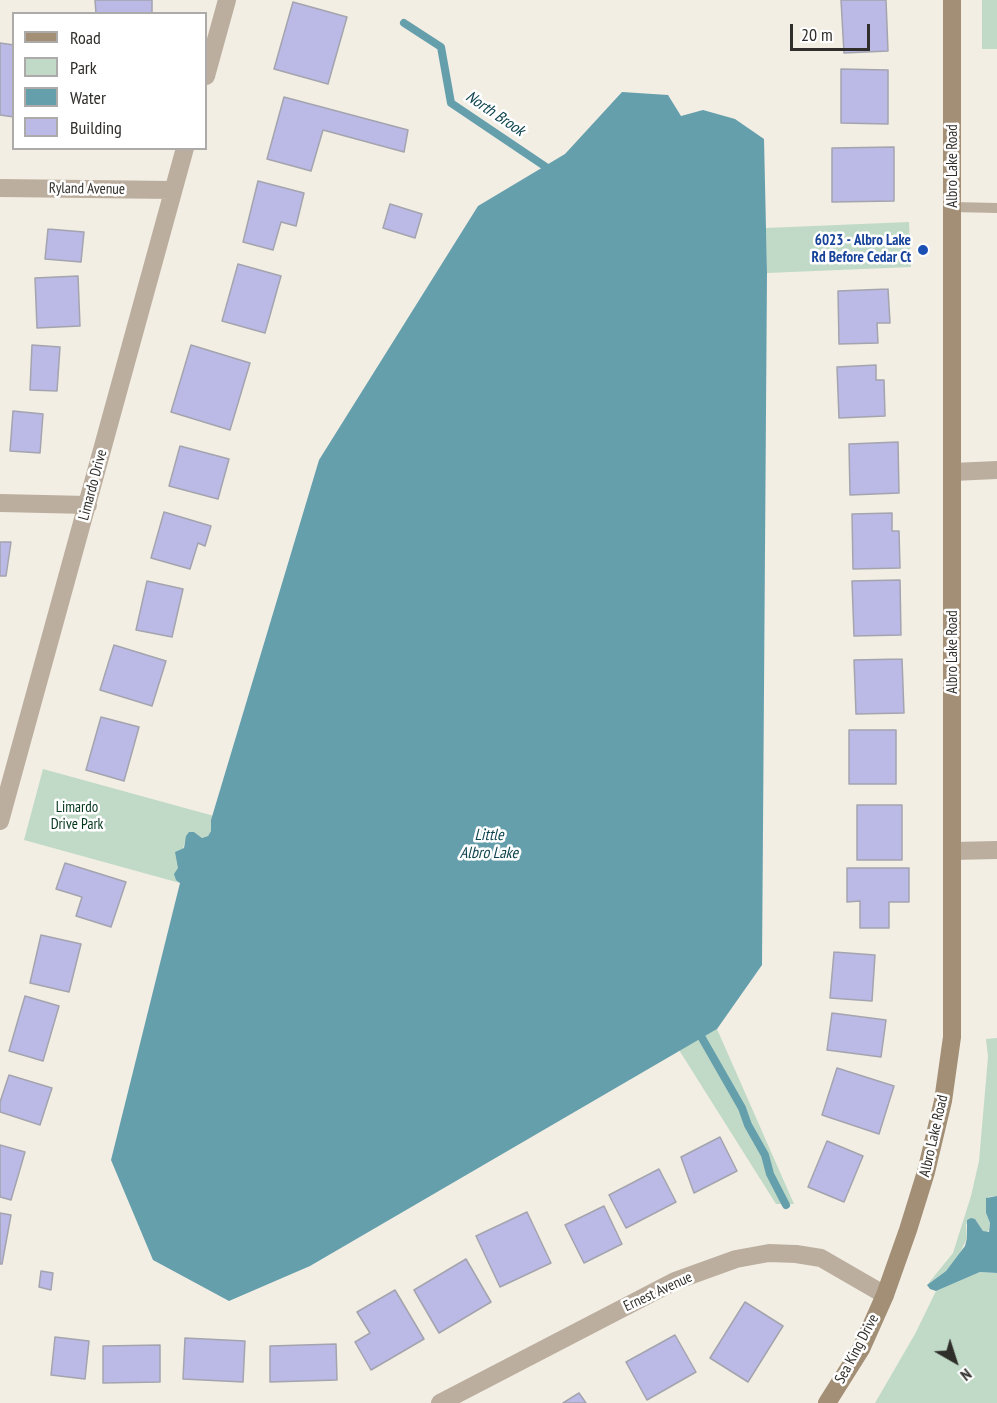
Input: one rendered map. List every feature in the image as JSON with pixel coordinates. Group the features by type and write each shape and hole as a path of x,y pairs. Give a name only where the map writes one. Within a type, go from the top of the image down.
{"street":[{"path":"207,72 227,0"},
{"name":"Albro Lake Road","path":"885,1295 926,1172 943,1101 952,1037 952,0"},
{"name":"Limardo Drive","path":"0,821 184,150"},
{"name":"Ryland Avenue","path":"0,188 173,190"},
{"path":"953,472 997,470"},
{"path":"0,503 88,505"},
{"path":"953,851 997,850"},
{"name":"Ernest Avenue","path":"440,1403 675,1281 736,1259 770,1253 821,1258 885,1295"},
{"name":"Sea King Drive","path":"828,1403 861,1349 885,1295"}],"lane":[{"path":"953,207 997,208"}],"green space":[{"path":"982,0 997,0 997,49 982,49"},
{"path":"909,222 911,267 767,273 766,228"},
{"name":"Limardo Drive Park","path":"43,769 214,816 211,820 211,831 208,836 202,838 194,832 185,841 183,849 177,851 180,883 24,840"},
{"path":"717,1029 794,1204 776,1204 679,1050"},
{"path":"997,1038 997,1196 988,1197 986,1213 990,1223 989,1230 986,1233 983,1231 975,1219 966,1224 967,1238 960,1253 946,1271 927,1285 953,1253 971,1196 979,1161 988,1057 986,1039"},
{"path":"980,1272 997,1273 997,1403 875,1403 915,1334 936,1291"}],"water":[{"name":"Little Albro Lake","path":"622,92 668,95 681,116 703,110 735,119 764,139 767,273 762,965 717,1029 310,1266 229,1301 153,1260 111,1160 180,883 174,874 178,868 175,852 184,848 189,832 194,832 202,838 208,836 211,831 211,820 319,460 478,206 565,154"},
{"path":"997,1196 997,1273 980,1272 936,1291 930,1289 927,1285 946,1271 965,1246 967,1220 975,1219 983,1231 989,1232 986,1198"}],"building":[{"path":"95,0 152,0 152,12 96,12"},
{"path":"841,0 886,0 888,51 844,53"},
{"path":"293,2 347,17 328,84 274,69"},
{"path":"0,43 12,45 12,117 0,115"},
{"path":"841,69 888,70 888,124 841,123"},
{"path":"284,97 408,130 404,152 323,130 311,171 267,159"},
{"path":"894,147 894,201 832,202 832,148"},
{"path":"258,181 304,193 296,226 281,222 273,250 243,242"},
{"path":"390,204 422,214 415,238 383,228"},
{"path":"48,229 84,232 81,262 45,259"},
{"path":"238,264 281,276 265,333 222,321"},
{"path":"78,276 80,326 37,328 35,278"},
{"path":"888,289 890,323 877,323 878,343 839,344 838,291"},
{"path":"32,345 60,347 57,391 30,390"},
{"path":"191,345 250,363 230,430 171,412"},
{"path":"876,365 876,380 884,380 885,416 839,418 837,367"},
{"path":"13,411 43,414 40,453 10,451"},
{"path":"898,442 899,493 850,495 849,444"},
{"path":"180,446 229,459 218,499 169,486"},
{"path":"164,512 211,526 205,546 198,543 190,569 151,558"},
{"path":"892,513 892,531 899,531 900,568 853,569 852,514"},
{"path":"0,542 11,542 6,576 0,576"},
{"path":"900,580 901,635 854,636 852,581"},
{"path":"147,581 183,589 172,637 136,630"},
{"path":"114,645 166,661 152,706 100,690"},
{"path":"902,659 904,713 856,714 854,660"},
{"path":"101,717 139,727 124,781 86,770"},
{"path":"849,730 896,730 896,784 849,784"},
{"path":"857,805 902,805 902,860 857,860"},
{"path":"65,863 126,882 111,927 76,916 82,897 56,889"},
{"path":"847,868 909,868 909,902 889,902 889,928 860,928 860,901 847,902"},
{"path":"41,935 81,944 69,992 30,983"},
{"path":"834,952 875,955 872,1001 830,998"},
{"path":"25,996 59,1006 43,1061 9,1051"},
{"path":"832,1013 886,1020 881,1057 827,1050"},
{"path":"837,1068 894,1086 879,1134 822,1115"},
{"path":"9,1075 52,1088 40,1125 0,1112 0,1102"},
{"path":"720,1137 737,1171 694,1193 681,1157"},
{"path":"827,1141 863,1156 844,1202 808,1187"},
{"path":"0,1145 25,1152 11,1200 0,1197"},
{"path":"659,1169 676,1202 626,1228 609,1195"},
{"path":"604,1206 622,1244 584,1263 565,1225"},
{"path":"527,1212 551,1263 500,1287 476,1236"},
{"path":"0,1213 11,1215 2,1264 0,1264"},
{"path":"466,1259 491,1302 439,1333 414,1290"},
{"path":"41,1271 53,1273 51,1290 39,1287"},
{"path":"395,1290 424,1339 371,1370 355,1342 370,1333 357,1312"},
{"path":"745,1302 783,1326 748,1382 710,1358"},
{"path":"675,1335 696,1372 647,1400 626,1362"},
{"path":"55,1337 89,1341 85,1379 51,1375"},
{"path":"185,1338 245,1341 243,1382 183,1379"},
{"path":"336,1344 337,1380 270,1382 270,1346"},
{"path":"160,1345 160,1382 103,1383 103,1346"},
{"path":"579,1393 586,1403 563,1403"}],"waterway":[{"name":"North Brook","path":"404,23 441,47 451,103 546,167"},
{"path":"702,1038 742,1108 786,1205"}],"place":[{"name":"6023 - Albro Lake Rd Before Cedar Ct","path":"923,250"}]}
